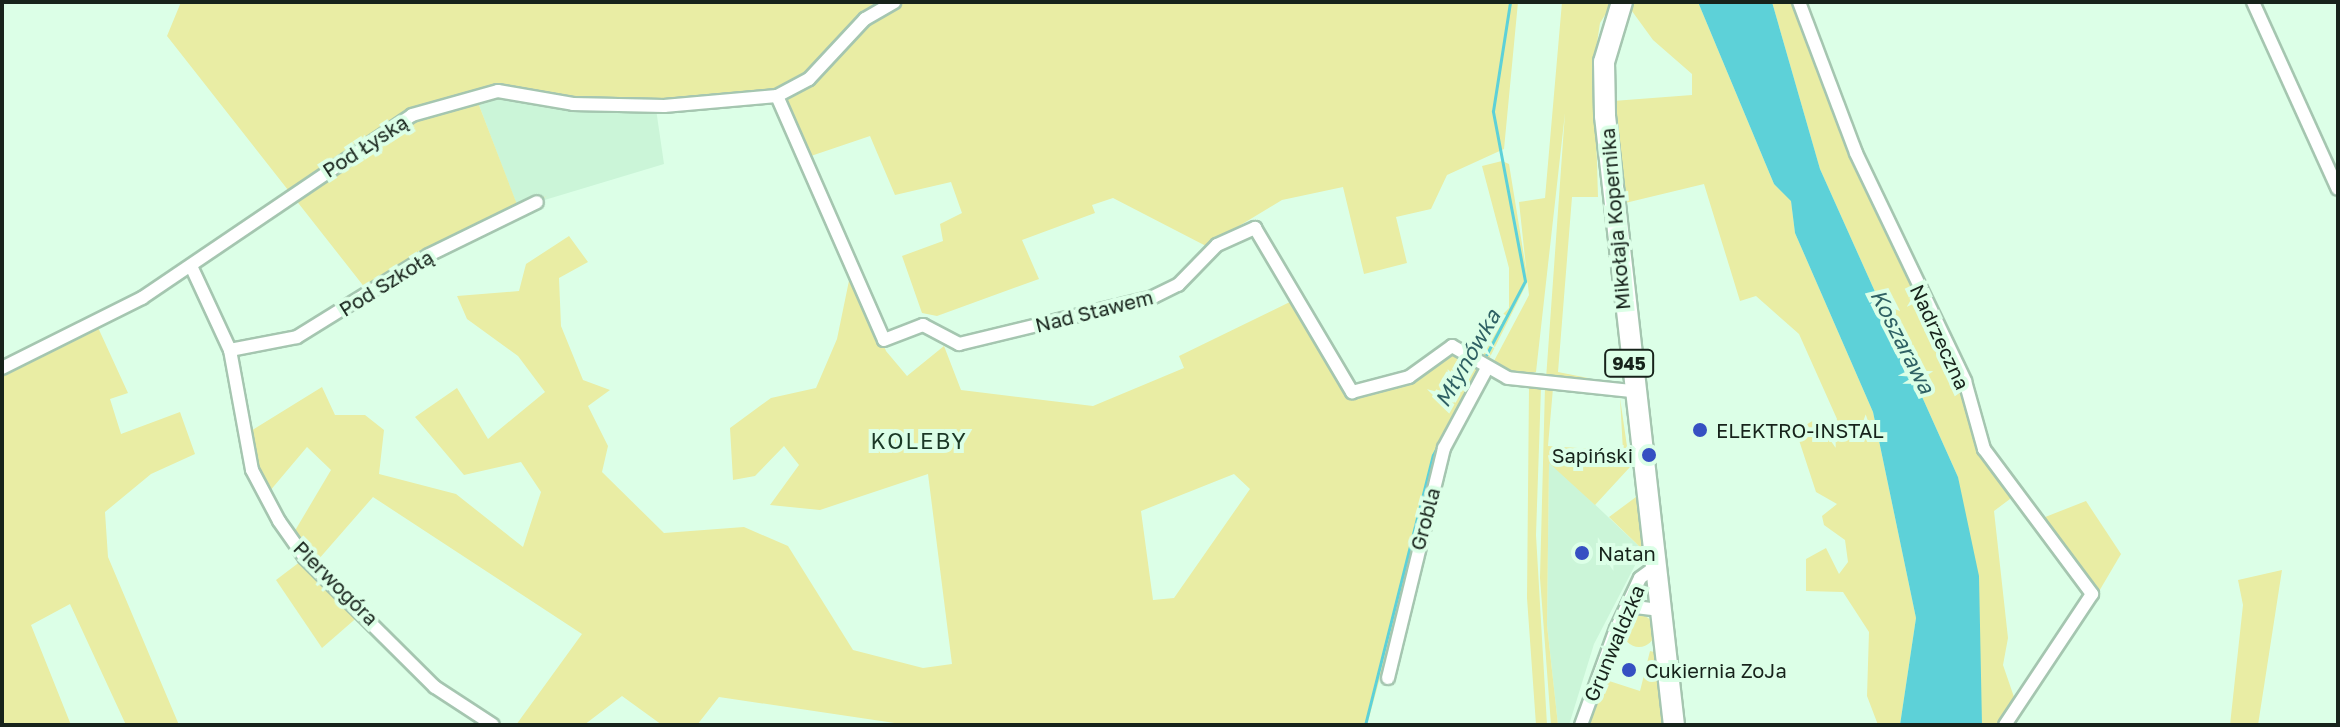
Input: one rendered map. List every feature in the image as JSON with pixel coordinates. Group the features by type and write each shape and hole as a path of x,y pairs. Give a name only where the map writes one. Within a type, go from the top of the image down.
{"main road":[{"name":"Mikołaja Kopernika","path":"1622,2 1604,62 1605,116 1632,391 1674,725"}],"street":[{"path":"777,96 809,79 865,19 895,2"},
{"name":"Nadrzeczna","path":"1799,2 1856,153 1965,381 1984,449 2092,594 2005,725"},
{"path":"2253,2 2338,189"},
{"name":"Pod Łyską","path":"2,368 191,266 380,134 455,101 498,91 573,104 664,106 777,96"},
{"name":"Nad Stawem","path":"777,96 884,340 923,325 959,344 1153,297 1178,285 1217,245 1255,228 1352,392 1409,377 1452,346 1486,370 1632,391"},
{"name":"Pod Szkołą","path":"230,350 297,337 429,255 537,202"},
{"name":"Pierwogóra","path":"191,266 230,350 252,470 279,521 435,687 493,725"},
{"name":"Grobla","path":"1388,678 1444,448 1486,370"},
{"name":"Grunwaldzka","path":"1581,725 1627,606 1655,567"},
{"path":"1627,606 1661,610"}],"shaded area":[{"path":"502,96 656,109 664,164 518,208 477,100"},
{"path":"1549,461 1643,550 1594,644 1569,725 1558,725 1547,625"}],"green space":[{"path":"181,2 1518,2 1504,149 1447,175 1431,209 1396,217 1407,263 1364,274 1343,187 1282,200 1206,246 1113,198 1092,205 1095,213 1022,240 1039,279 937,316 922,313 902,256 943,241 940,224 962,213 951,182 895,195 870,136 808,157 777,96 573,104 498,91 477,100 518,207 547,196 369,293 167,36"},
{"path":"1562,2 1613,2 1600,23 1594,63 1598,197 1572,197 1558,372 1588,378 1586,384 1546,379 1565,113 1536,372 1507,374 1494,361 1529,295 1519,202 1545,198"},
{"path":"1633,2 1698,2 1774,184 1791,200 1795,233 1873,412 1916,618 1900,725 1878,725 1867,696 1869,632 1843,592 1806,591 1806,559 1826,548 1839,574 1848,562 1845,540 1824,525 1822,516 1837,504 1816,492 1796,431 1814,420 1829,440 1837,419 1799,334 1756,296 1740,301 1704,184 1621,204 1613,101 1692,95 1692,74 1653,40 1629,7"},
{"path":"1772,2 1796,2 1893,246 2014,496 1994,511 2008,638 2003,665 2014,697 2005,725 1982,725 1958,477 1820,169"},
{"path":"1502,161 1509,164 1528,281 1490,357 1482,361 1467,351 1509,308 1509,268 1482,166"},
{"path":"569,236 588,262 559,278 561,326 583,380 610,390 588,406 608,446 602,472 664,533 744,527 788,546 853,650 923,668 952,664 928,474 820,510 770,505 799,465 784,446 755,476 733,480 730,428 771,398 816,388 837,339 852,266 886,351 907,376 944,346 961,390 1093,406 1184,368 1179,356 1298,298 1352,392 1368,393 1454,352 1482,369 1444,445 1367,725 908,725 719,697 697,725 662,725 622,696 584,725 516,725 582,634 373,497 318,560 293,534 331,470 307,447 269,492 246,434 322,387 335,415 365,415 384,430 379,474 456,494 523,547 541,492 521,462 464,475 415,417 457,388 488,439 545,392 518,356 467,319 457,296 519,291 526,264","holes":["1234,474 1250,489 1174,598 1153,600 1141,511"]},
{"path":"95,321 128,393 110,399 121,434 180,412 195,454 151,474 105,512 108,557 179,725 126,725 70,604 31,625 71,725 2,725 2,368"},
{"path":"1529,387 1541,388 1536,535 1547,725 1536,725 1527,598"},
{"path":"1545,387 1553,388 1548,446 1623,451 1620,398 1630,467 1595,505 1549,463 1547,625 1558,725 1551,725 1540,578"},
{"path":"1636,497 1638,503 1643,550 1609,517"},
{"path":"2086,501 2121,554 2098,593 2035,521"},
{"path":"301,561 361,614 322,648 276,580"},
{"path":"2282,570 2258,725 2230,725 2243,605 2238,580"},
{"path":"1639,615 1650,620 1655,631 1650,642 1639,647 1628,642 1623,631 1628,620"},
{"path":"1650,651 1658,653 1663,725 1589,725 1603,679 1640,691"}],"water":[{"path":"1698,2 1772,2 1820,169 1958,477 1979,576 1982,725 1900,725 1916,618 1873,412 1795,233 1791,201 1774,184"}],"waterway":[{"name":"Młynówka","path":"1484,359 1525,281 1493,111 1510,2"},
{"name":"Młynówka","path":"1365,725 1433,455 1480,365"}],"place":[{"name":"ELEKTRO-INSTAL","path":"1700,430"},
{"name":"Sapiński","path":"1649,455"},
{"name":"Natan","path":"1582,553"},
{"name":"Cukiernia ZoJa","path":"1629,670"}],"district":[{"name":"KOLEBY","path":"919,441"}],"water label":[{"name":"Koszarawa","path":"1903,341"}]}
